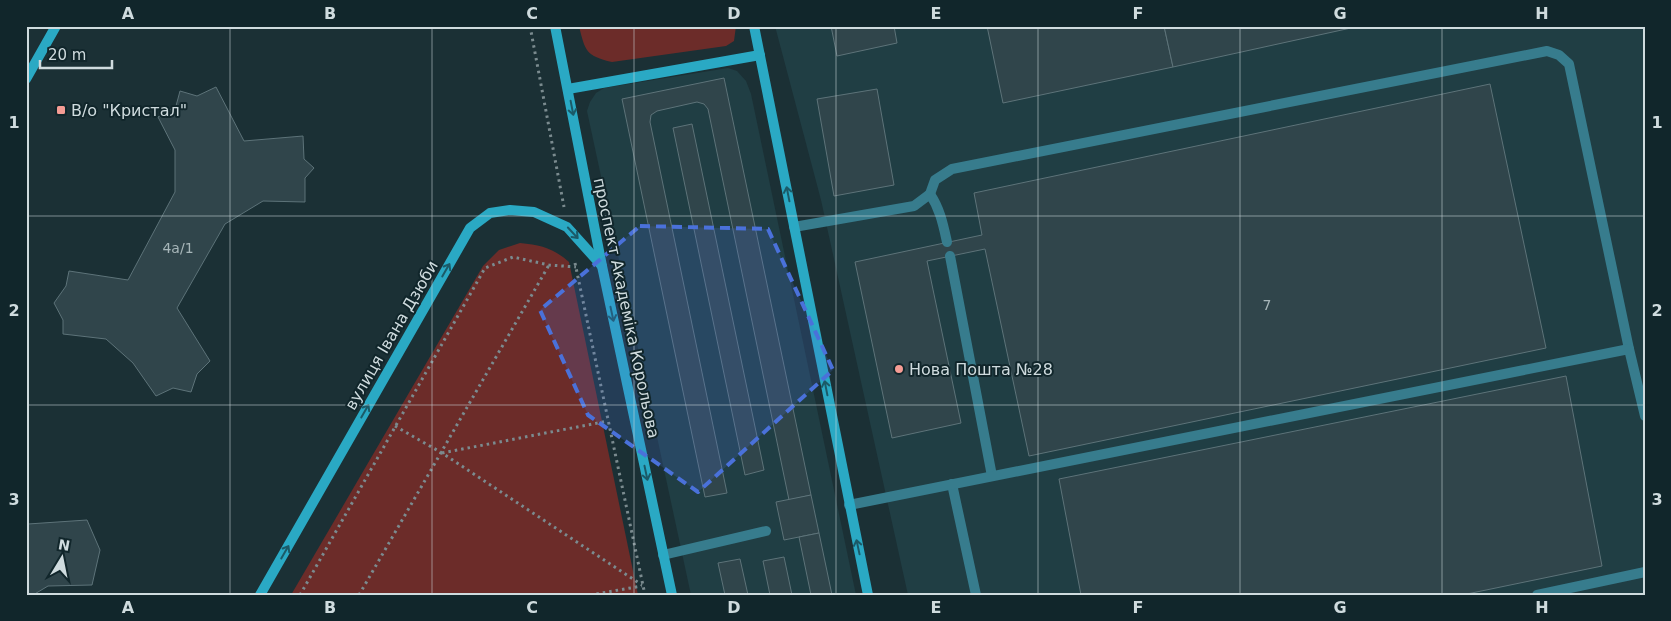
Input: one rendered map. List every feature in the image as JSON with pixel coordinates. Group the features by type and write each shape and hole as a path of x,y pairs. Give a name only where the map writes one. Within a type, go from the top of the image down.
{"main road":[{"path":"26,79 56,26"},
{"name":"проспект Академіка Корольова","path":"555,26 602,266 672,595"},
{"path":"754,26 868,595"},
{"path":"568,89 760,55"},
{"name":"вулиця Івана Дзюби","path":"260,595 470,228 490,213 510,210 534,212 567,227 602,266"}],"lane":[{"path":"794,227 914,206 930,194 935,180 952,169 1547,51 1559,55 1569,64 1645,416"},
{"path":"930,194 942,216 947,242"},
{"path":"950,256 992,476"},
{"path":"849,505 1629,349"},
{"path":"952,484 976,595"},
{"path":"663,555 766,531"},
{"path":"1537,595 1645,572"}],"path":[{"path":"530,26 567,227"},
{"path":"300,595 485,268 513,257 549,265 576,267"},
{"path":"574,259 644,595"},
{"path":"359,595 549,265"},
{"path":"442,453 608,421"},
{"path":"395,426 442,453 643,586"},
{"path":"590,595 643,586"}],"highlighted area":[{"path":"640,226 768,229 833,370 698,492 588,415 540,310"}],"shaded area":[{"path":"579,26 736,26 734,41 726,46 612,62 592,55 588,51"},
{"path":"775,26 1645,26 1645,595 908,595 821,200"},
{"path":"728,68 737,71 746,81 751,94 856,595 691,595 587,111 596,93 604,88"},
{"path":"520,243 546,248 558,253 569,262 638,595 291,595 483,266 499,250"}],"building":[{"path":"831,26 894,26 897,43 837,56"},
{"path":"987,26 1164,26 1173,67 1003,103"},
{"path":"1164,26 1360,26 1173,67"},
{"path":"724,78 811,495 789,500 708,109 704,104 697,102 657,111 651,115 650,122 727,493 705,497 622,99"},
{"path":"1490,84 1546,348 1029,456 985,249 927,261 961,423 892,438 855,262 982,235 974,193"},
{"path":"216,87 244,141 303,136 304,159 314,168 305,178 305,202 263,201 225,224 177,308 210,361 197,374 191,392 173,388 156,396 133,363 106,339 63,334 63,320 54,303 66,286 69,271 128,280 175,192 175,150 158,117 176,106 180,91 197,96"},
{"path":"877,89 894,185 834,196 817,99"},
{"path":"692,124 764,470 745,475 673,128"},
{"path":"1566,376 1602,566 1462,595 1081,595 1059,479"},
{"path":"811,495 819,533 784,540 776,502"},
{"path":"87,520 100,550 92,585 48,586 33,595 26,595 26,521 28,524"},
{"path":"819,533 832,595 811,595 799,537"},
{"path":"784,557 792,595 770,595 763,561"},
{"path":"740,559 748,595 725,595 718,563"}],"place":[{"name":"В/о \"Кристал\"","path":"61,110"},
{"name":"Нова Пошта №28","path":"899,369"}]}
